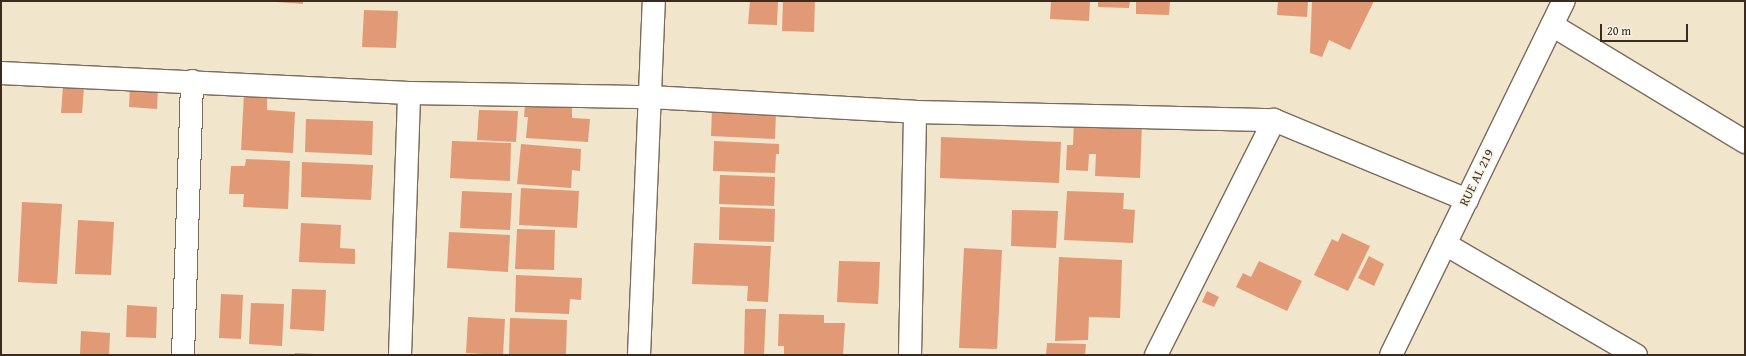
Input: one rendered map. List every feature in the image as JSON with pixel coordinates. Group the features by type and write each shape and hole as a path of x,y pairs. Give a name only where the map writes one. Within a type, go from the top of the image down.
{"street":[{"path":"639,355 654,1"},
{"name":"RUE AL 219","path":"1390,355 1564,1"},
{"path":"1552,25 1745,142"},
{"path":"1,73 192,81 409,93 650,97 915,112 1274,120 1466,200"},
{"path":"183,355 192,81"},
{"path":"400,355 409,93"},
{"path":"910,355 915,112"},
{"path":"1156,355 1274,120"},
{"path":"1445,244 1636,355"}],"building":[{"path":"264,1 303,1 303,4"},
{"path":"750,1 778,1 777,25 748,24"},
{"path":"783,1 815,1 814,32 782,31"},
{"path":"1051,1 1090,1 1089,21 1050,19"},
{"path":"1098,1 1130,1 1129,8 1098,7"},
{"path":"1136,1 1170,1 1169,15 1136,14"},
{"path":"1278,1 1308,1 1307,17 1277,15"},
{"path":"1312,1 1374,1 1350,50 1329,40 1322,57 1310,53"},
{"path":"364,10 398,11 396,48 362,47"},
{"path":"63,86 84,87 82,113 61,113"},
{"path":"130,86 158,88 157,109 129,107"},
{"path":"244,94 267,95 267,110 295,112 293,153 241,150"},
{"path":"525,104 572,107 572,118 590,119 588,142 526,138 528,117 524,117"},
{"path":"712,109 776,111 775,139 711,136"},
{"path":"479,110 518,111 516,142 477,140"},
{"path":"306,119 373,121 372,155 305,152"},
{"path":"1074,120 1142,123 1140,178 1095,176 1096,154 1089,154 1088,171 1066,170 1067,145 1073,145"},
{"path":"941,137 1061,142 1059,183 940,178"},
{"path":"452,141 511,143 510,181 450,178"},
{"path":"714,141 779,144 779,154 776,154 775,173 713,171"},
{"path":"521,144 581,149 580,171 572,170 571,188 517,184"},
{"path":"246,159 290,161 288,209 243,207 244,194 229,194 231,166 245,166"},
{"path":"302,162 373,165 371,200 301,197"},
{"path":"720,175 775,177 774,206 719,204"},
{"path":"521,188 579,191 577,228 519,225"},
{"path":"462,191 512,193 510,230 460,228"},
{"path":"1067,191 1124,193 1123,209 1135,210 1133,243 1064,240"},
{"path":"22,202 62,204 57,284 18,282"},
{"path":"720,207 775,209 774,242 719,240"},
{"path":"1012,210 1058,211 1056,248 1011,246"},
{"path":"78,220 114,222 111,275 75,274"},
{"path":"301,223 341,225 340,248 355,249 355,264 299,262"},
{"path":"517,229 555,230 554,270 515,269"},
{"path":"449,232 510,235 508,272 447,268"},
{"path":"1342,233 1370,246 1348,291 1314,275 1332,239 1338,242"},
{"path":"694,243 771,246 768,302 747,301 748,286 692,284"},
{"path":"964,248 1002,250 997,349 959,348"},
{"path":"1369,256 1384,264 1374,286 1358,278"},
{"path":"1059,257 1122,260 1120,318 1089,317 1088,340 1055,341"},
{"path":"839,261 880,262 878,304 837,302"},
{"path":"1259,261 1302,281 1287,311 1236,287 1243,273 1251,277"},
{"path":"516,275 582,278 581,300 570,299 569,314 515,312"},
{"path":"292,289 326,290 324,331 290,329"},
{"path":"1207,291 1219,297 1214,307 1202,302"},
{"path":"221,294 243,295 241,339 219,338"},
{"path":"251,303 284,304 282,346 249,344"},
{"path":"127,305 157,307 156,338 126,337"},
{"path":"745,309 766,309 764,355 744,355"},
{"path":"779,314 824,315 824,323 845,323 843,355 784,355 784,346 778,346"},
{"path":"468,317 505,319 503,355 466,353"},
{"path":"510,318 567,320 566,355 509,355"},
{"path":"81,331 110,333 109,355 80,355"},
{"path":"1047,343 1086,344 1085,355 1046,355"},
{"path":"295,353 316,354 316,355 295,355"}]}
